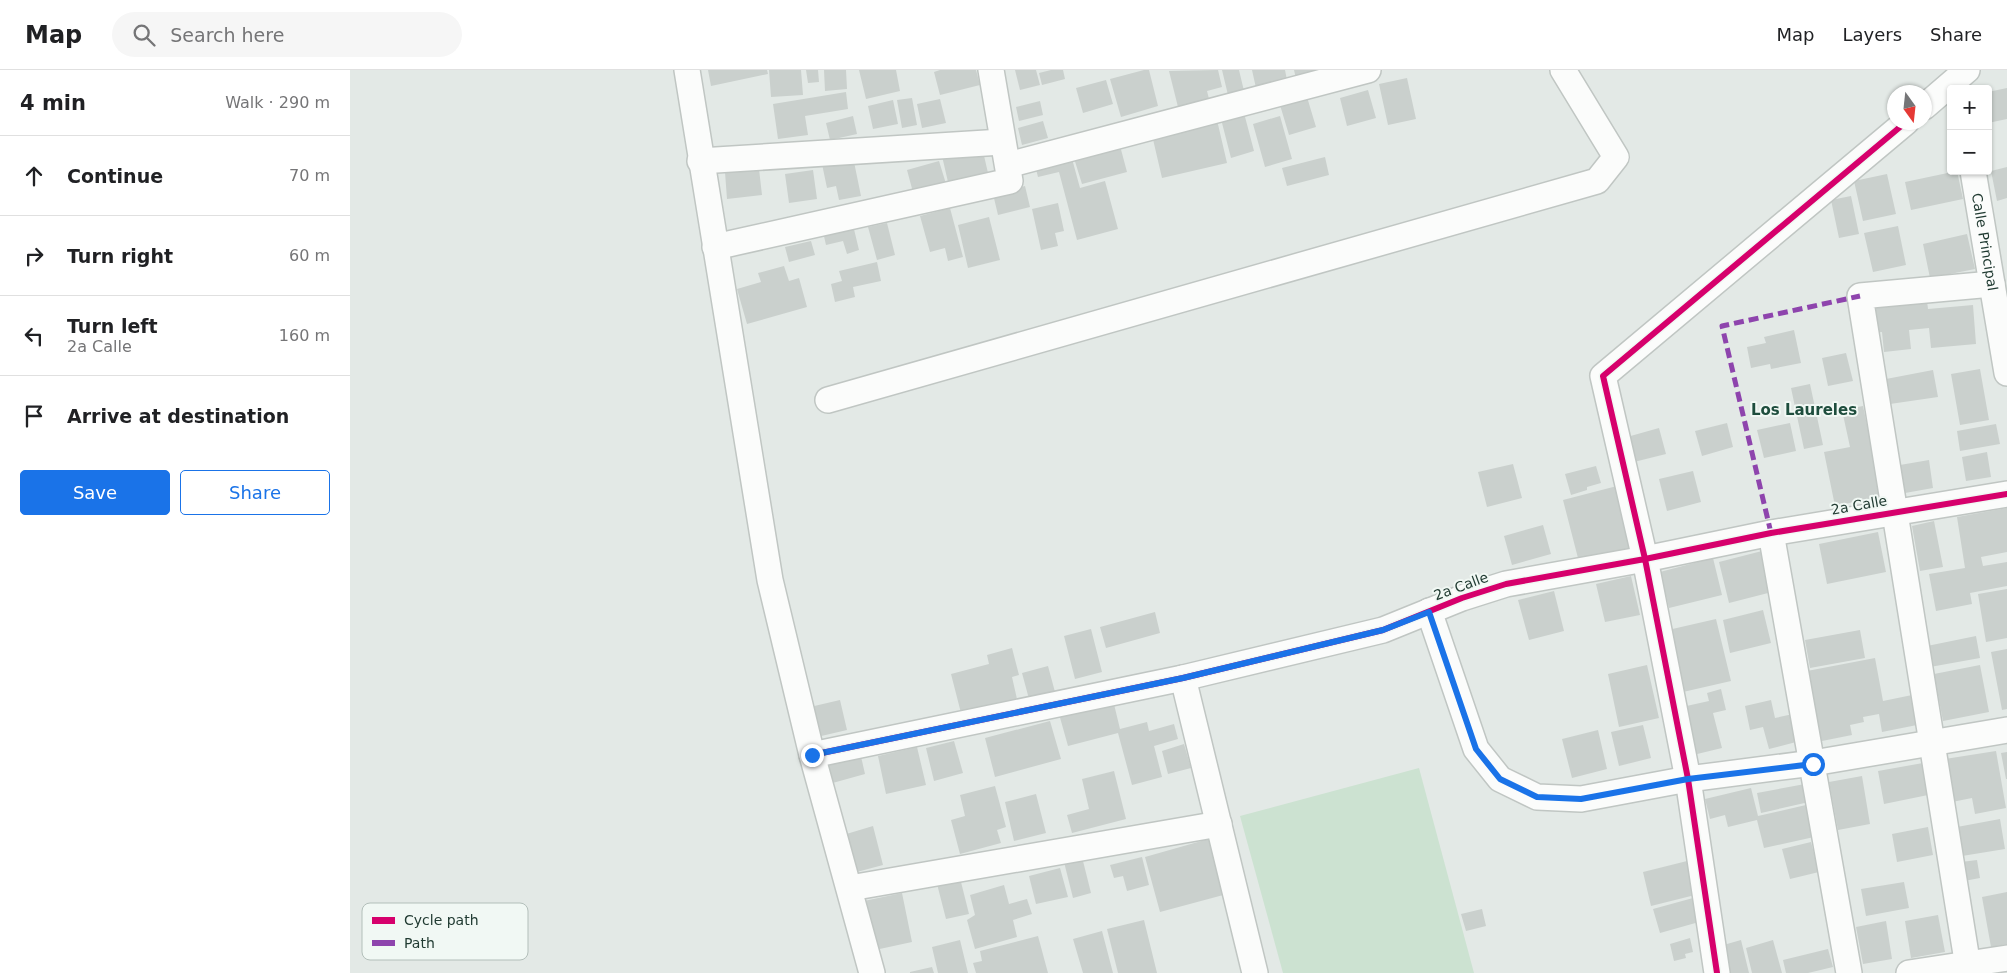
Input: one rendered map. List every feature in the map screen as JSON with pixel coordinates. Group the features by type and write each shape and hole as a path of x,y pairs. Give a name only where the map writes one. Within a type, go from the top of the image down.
{"street":[{"path":"687,70 700,161 770,580 812,755 872,973"},
{"path":"715,247 1010,181 991,70"},
{"path":"700,161 1005,154 1368,70"},
{"path":"828,400 1597,181 1616,157 1564,70"},
{"path":"1932,100 1958,77"},
{"path":"1717,973 1688,779 1645,559 1603,376 1896,130"},
{"name":"Calle Principal","path":"1974,175 2007,373"},
{"path":"1969,969 1860,296 1992,284"},
{"name":"2a Calle","path":"812,755 1183,678 1383,630 1462,598 1506,584 1645,559 1771,533 2007,494"},
{"path":"1771,533 1849,973"},
{"path":"1429,612 1476,749 1500,779 1537,797 1581,799 1688,779 1813,764 2007,730"},
{"path":"1183,678 1255,973"},
{"path":"850,888 1219,824"},
{"path":"1909,973 1969,969 2007,958"}],"green space":[{"path":"1419,768 1474,973 1283,973 1240,816"}],"building":[{"path":"708,70 767,70 768,74 711,86"},
{"path":"769,70 801,70 803,95 771,97"},
{"path":"806,70 818,70 819,82 808,83"},
{"path":"824,70 846,70 847,89 825,91"},
{"path":"859,70 896,70 900,91 866,99"},
{"path":"940,70 976,70 980,85 940,95 934,72"},
{"path":"1015,70 1036,70 1040,85 1020,90"},
{"path":"1063,70 1065,79 1042,85 1039,73"},
{"path":"1149,70 1158,106 1121,117 1110,79"},
{"path":"1218,70 1222,87 1207,91 1209,99 1178,107 1169,71"},
{"path":"1222,70 1239,70 1244,91 1228,95"},
{"path":"1252,70 1285,70 1287,80 1256,88"},
{"path":"1294,70 1332,70 1297,83"},
{"path":"1407,78 1416,119 1388,125 1379,84"},
{"path":"1106,80 1113,104 1083,113 1076,88"},
{"path":"2007,88 2007,119 1992,122 1992,91"},
{"path":"1368,90 1376,118 1347,126 1340,98"},
{"path":"846,92 848,109 805,116 808,135 778,139 773,104"},
{"path":"1307,97 1316,127 1289,135 1280,105"},
{"path":"912,98 917,125 902,128 897,100"},
{"path":"940,99 946,123 922,128 917,104"},
{"path":"893,100 898,124 873,129 868,106"},
{"path":"1040,101 1043,115 1019,121 1016,107"},
{"path":"1244,113 1254,151 1231,158 1221,119"},
{"path":"853,116 857,134 830,140 826,123"},
{"path":"1280,116 1292,159 1265,167 1253,124"},
{"path":"1217,120 1227,163 1162,178 1152,135"},
{"path":"1043,121 1048,138 1022,145 1018,128"},
{"path":"1119,142 1127,172 1082,184 1073,155"},
{"path":"982,147 988,173 948,182 942,156"},
{"path":"1071,155 1080,188 1105,181 1118,229 1077,240 1059,172 1038,177 1035,165"},
{"path":"853,157 861,196 839,200 836,186 827,188 822,164"},
{"path":"1325,157 1329,175 1287,186 1282,168"},
{"path":"939,161 947,187 914,196 907,170"},
{"path":"2007,167 2007,198 1997,201 1992,171"},
{"path":"759,169 762,195 727,199 725,172"},
{"path":"813,170 817,199 789,203 785,174"},
{"path":"1947,173 1947,175 1958,175 1963,199 1911,210 1905,182"},
{"path":"1887,174 1896,214 1863,221 1854,181"},
{"path":"1025,186 1030,207 998,215 993,194"},
{"path":"1851,196 1859,234 1839,238 1831,200"},
{"path":"1058,203 1064,231 1055,233 1058,246 1041,250 1032,209"},
{"path":"950,208 963,257 948,261 945,248 930,252 920,216"},
{"path":"989,217 1000,260 968,268 958,225"},
{"path":"887,223 895,255 877,260 868,227"},
{"path":"853,225 859,250 847,254 843,241 826,245 823,232"},
{"path":"1898,226 1906,265 1873,272 1864,233"},
{"path":"1967,234 1975,269 1930,278 1923,244"},
{"path":"811,241 815,255 789,262 785,247"},
{"path":"877,262 881,281 853,287 855,297 835,302 831,284 842,281 839,271"},
{"path":"784,266 789,281 799,278 807,307 747,324 737,289 761,282 758,273"},
{"path":"1927,301 1928,309 1973,305 1976,344 1931,348 1929,328 1909,330 1911,349 1884,352 1882,332 1874,333 1872,306"},
{"path":"1794,330 1801,363 1771,369 1770,364 1751,368 1747,347 1766,343 1764,337"},
{"path":"1846,353 1853,381 1828,386 1822,358"},
{"path":"1980,369 1989,420 1960,425 1951,374"},
{"path":"1933,370 1938,397 1890,404 1886,379"},
{"path":"1810,384 1823,445 1804,449 1791,388"},
{"path":"1863,406 1882,496 1835,506 1824,452 1850,447 1842,410"},
{"path":"1727,423 1733,447 1702,456 1695,431"},
{"path":"1790,423 1796,451 1764,458 1757,430"},
{"path":"1996,424 2000,444 1960,451 1957,431"},
{"path":"1659,428 1666,454 1634,462 1627,437"},
{"path":"1987,452 1991,477 1966,481 1962,457"},
{"path":"1929,460 1933,488 1905,493 1900,465"},
{"path":"1513,464 1522,498 1487,507 1478,472"},
{"path":"1596,466 1601,483 1571,495 1565,474"},
{"path":"1693,471 1701,502 1667,511 1659,479"},
{"path":"1617,486 1632,547 1579,562 1563,500"},
{"path":"2007,508 2007,552 1981,557 1983,566 2007,562 2007,586 1970,593 1972,604 1936,611 1929,574 1965,568 1957,517"},
{"path":"1934,521 1943,567 1920,571 1912,526"},
{"path":"1543,525 1551,554 1512,565 1504,536"},
{"path":"1878,532 1886,572 1827,584 1819,544"},
{"path":"1762,551 1772,592 1729,603 1719,562"},
{"path":"1713,558 1722,595 1669,608 1660,572"},
{"path":"1631,576 1640,615 1605,622 1596,584"},
{"path":"2007,589 2007,638 1986,642 1978,594"},
{"path":"1554,591 1564,631 1529,640 1518,600"},
{"path":"1763,610 1771,643 1730,653 1723,620"},
{"path":"1155,612 1160,633 1106,648 1100,627"},
{"path":"1716,619 1731,681 1683,692 1668,630"},
{"path":"1091,629 1102,672 1075,679 1064,636"},
{"path":"1860,630 1865,658 1810,668 1805,640"},
{"path":"1976,636 1980,658 1930,667 1927,646"},
{"path":"1012,648 1019,675 1012,677 1017,699 961,713 951,674 989,664 987,655"},
{"path":"2007,649 2007,709 2002,710 1991,652"},
{"path":"1875,658 1883,701 1917,694 1922,724 1882,732 1879,714 1863,717 1864,722 1850,725 1852,735 1817,742 1807,671"},
{"path":"1647,665 1659,718 1619,727 1608,674"},
{"path":"1980,665 1989,712 1943,721 1934,674"},
{"path":"1048,666 1055,692 1029,699 1022,673"},
{"path":"1721,689 1726,710 1713,713 1722,748 1693,755 1682,707 1709,701 1707,693"},
{"path":"840,700 847,730 817,737 810,707"},
{"path":"1113,700 1120,729 1147,722 1149,731 1174,724 1178,739 1154,746 1162,777 1132,785 1118,733 1068,746 1059,714"},
{"path":"1771,700 1775,718 1793,714 1800,741 1769,749 1763,727 1750,730 1745,706"},
{"path":"1050,721 1061,759 995,777 985,738"},
{"path":"1643,725 1651,758 1619,766 1611,732"},
{"path":"1598,730 1607,769 1572,778 1562,739"},
{"path":"954,741 963,773 934,781 926,748"},
{"path":"1184,744 1191,768 1168,774 1162,751"},
{"path":"917,747 926,785 886,794 878,756"},
{"path":"1996,751 2006,808 1975,814 1972,798 1952,802 1945,759"},
{"path":"860,752 865,774 829,784 823,762"},
{"path":"2007,752 2007,779 2006,779 2001,753"},
{"path":"1923,763 1928,795 1884,804 1878,771"},
{"path":"1114,771 1126,819 1072,833 1067,815 1089,809 1082,779"},
{"path":"1862,776 1870,824 1838,830 1829,782"},
{"path":"1805,784 1809,802 1761,813 1757,793"},
{"path":"995,786 1006,827 997,830 1001,843 960,854 951,820 965,816 960,795"},
{"path":"1751,788 1758,816 1806,805 1814,837 1764,848 1757,820 1728,827 1725,815 1710,819 1705,799"},
{"path":"1036,794 1046,833 1014,841 1005,802"},
{"path":"2000,819 2005,849 1962,856 1957,827"},
{"path":"873,826 883,865 853,873 843,835"},
{"path":"1928,827 1933,855 1897,862 1892,834"},
{"path":"1212,838 1227,894 1160,912 1145,857"},
{"path":"1811,842 1819,872 1790,879 1782,849"},
{"path":"1082,857 1091,893 1073,898 1064,862"},
{"path":"1142,857 1149,885 1127,891 1123,876 1114,878 1110,865"},
{"path":"1977,860 1980,878 1964,881 1961,862"},
{"path":"1687,861 1695,895 1651,906 1643,872"},
{"path":"1060,868 1068,897 1036,904 1029,876"},
{"path":"960,878 969,914 946,919 937,884"},
{"path":"1904,882 1909,908 1866,916 1861,889"},
{"path":"1004,885 1009,904 1027,899 1032,914 1013,920 1017,937 975,949 967,920 975,915 970,895"},
{"path":"2007,892 2007,944 1991,947 1982,897"},
{"path":"902,893 912,942 875,950 864,901"},
{"path":"1693,898 1699,922 1660,933 1653,909"},
{"path":"1482,909 1486,926 1466,931 1461,914"},
{"path":"1938,915 1945,952 1911,958 1905,921"},
{"path":"1144,920 1157,973 1118,973 1107,929"},
{"path":"1886,921 1892,959 1863,964 1856,927"},
{"path":"1102,931 1113,973 1083,973 1073,939"},
{"path":"1038,936 1048,973 976,973 973,963 982,961 980,951"},
{"path":"1690,938 1693,952 1685,954 1686,958 1674,961 1670,944"},
{"path":"960,940 968,973 938,973 932,947"},
{"path":"1741,940 1749,973 1727,973 1720,946"},
{"path":"1773,940 1782,973 1752,973 1746,948"},
{"path":"1828,949 1833,967 1808,973 1786,973 1783,960"},
{"path":"932,967 934,973 910,973 910,972"}],"marked path":[{"path":"1771,533 1722,326 1860,296"}],"cycle path":[{"path":"1717,973 1688,779 1645,559 1603,376 1896,130"},
{"path":"812,755 1183,678 1383,630 1462,598 1506,584 1645,559 1771,533 2007,494"}],"district":[{"name":"Los Laureles","path":"1804,410"}],"route":[{"path":"812,755 1183,678 1383,630 1429,612 1476,749 1500,779 1537,797 1581,799 1688,779 1813,764"}]}
